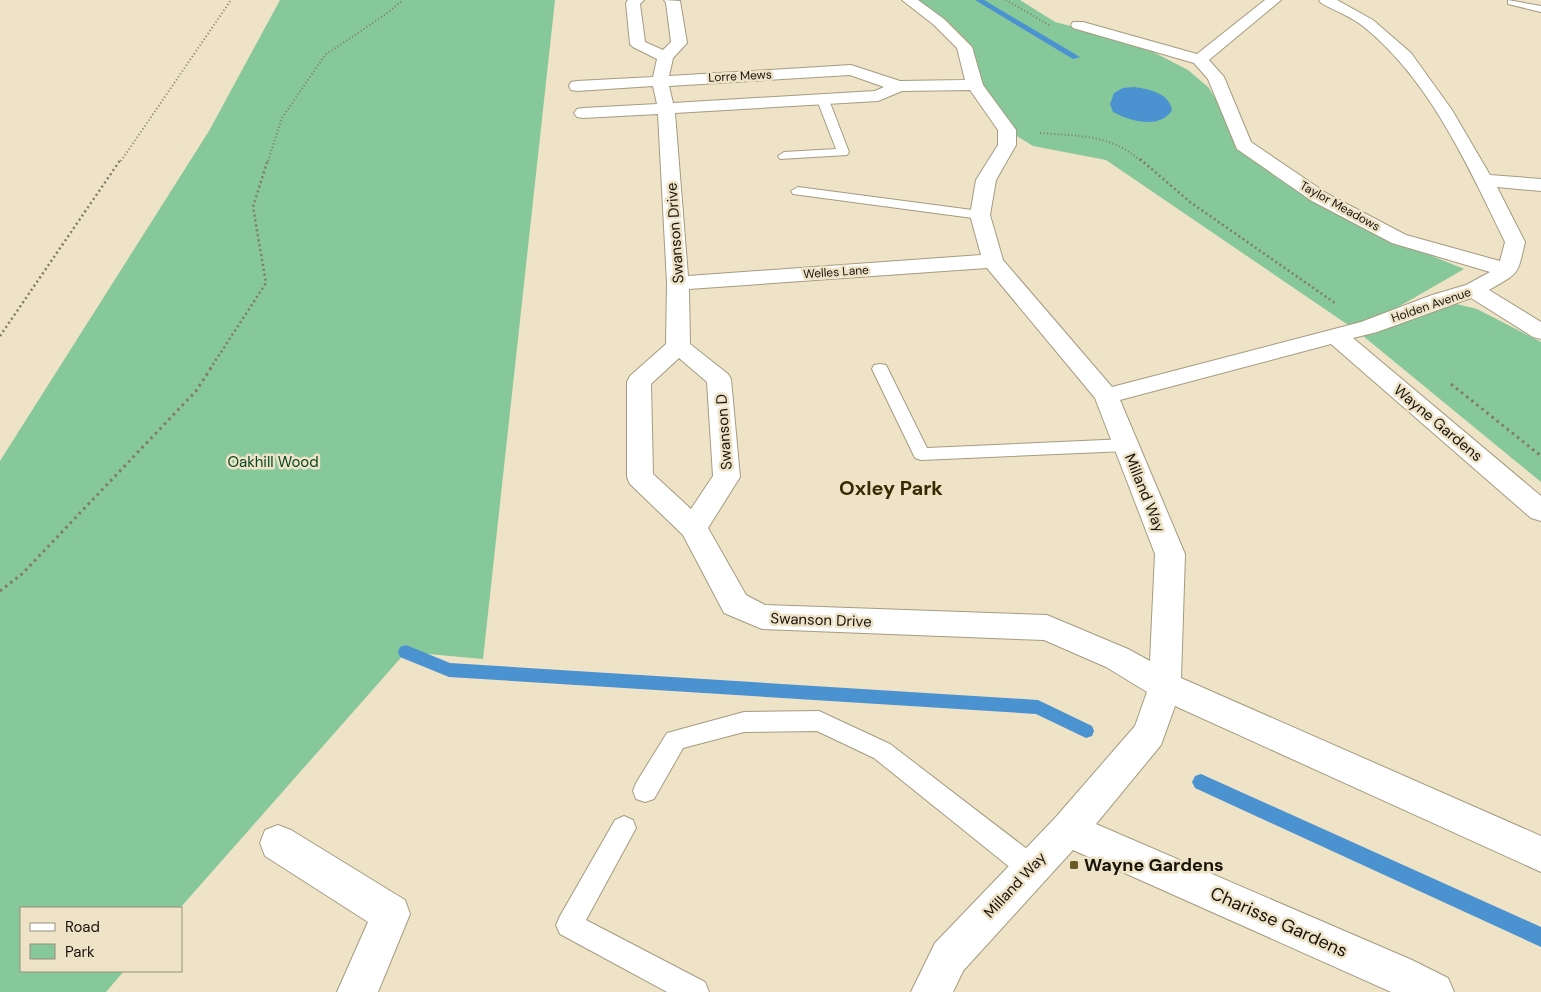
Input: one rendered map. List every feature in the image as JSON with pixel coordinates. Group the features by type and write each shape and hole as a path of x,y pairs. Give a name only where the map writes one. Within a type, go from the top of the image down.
{"street":[{"path":"637,0 633,3 638,44 663,68 679,43 673,1 671,0"},
{"path":"909,0 939,22 964,47 975,85 1007,130"},
{"path":"1078,25 1200,60 1274,0"},
{"path":"1326,0 1368,23 1405,56 1443,110 1484,180 1515,242 1508,270"},
{"name":"Taylor Meadows","path":"1200,60 1216,78 1243,145 1258,156 1319,197 1399,239 1508,270"},
{"name":"Lorre Mews","path":"577,86 663,68 851,70 899,86 975,85"},
{"name":"Swanson Drive","path":"663,68 678,283 678,346 639,382 640,477 693,528 735,604 762,617 1047,628 1117,658 1165,686"},
{"name":"Lorre Mews","path":"583,113 878,96 899,86"},
{"name":"Milland Way","path":"932,992 948,957 1068,830 1149,734 1165,686 1170,554 1126,445 1106,396 993,261 980,215 986,180 1007,145 1007,130"},
{"path":"1484,180 1541,185"},
{"name":"Welles Lane","path":"678,283 993,261"},
{"name":"Holden Avenue","path":"1106,396 1369,327 1440,300 1474,290 1508,270"},
{"path":"1474,290 1541,332"},
{"name":"Wayne Gardens","path":"1336,336 1541,511"},
{"name":"Swanson D","path":"678,346 719,379 723,418 727,477 693,528"},
{"path":"1165,686 1541,854"},
{"name":"Charisse Gardens","path":"1068,830 1380,966 1434,992"},
{"path":"278,843 391,914 357,992"}],"lane":[{"path":"1511,2 1541,9"},
{"path":"784,156 843,152 823,100"},
{"path":"798,191 980,215"},
{"path":"880,369 921,454 1126,445"},
{"path":"645,791 675,740 744,722 819,720 882,751 1031,868"},
{"path":"624,828 569,924 695,992"}],"path":[{"path":"0,336 231,0"},
{"path":"0,591 22,574 196,391 266,283 252,207 282,118 325,55 386,14 403,0"},
{"path":"1007,130 1097,138 1113,142 1130,151 1190,202 1369,327"}],"green space":[{"name":"Oakhill Wood","path":"280,0 555,0 483,659 406,652 181,907 20,907 20,972 123,972 106,992 0,992 0,461 209,131"},
{"path":"909,0 1020,0 1055,22 1118,38 1153,52 1188,70 1208,87 1223,110 1231,136 1248,155 1359,226 1464,269 1360,329 1440,300 1477,309 1541,342 1541,482 1357,331 1106,160 1033,146 1007,130 975,85 964,47"}],"water":[{"path":"1123,88 1146,89 1163,96 1170,104 1172,110 1167,116 1153,122 1136,121 1113,112 1110,104 1114,93"}],"waterway":[{"path":"979,0 1076,57"},
{"path":"406,652 449,670 1038,707 1086,731"},
{"path":"1201,782 1541,937"}],"place":[{"name":"Wayne Gardens","path":"1074,865"}],"district":[{"name":"Oxley Park","path":"891,488"}]}
